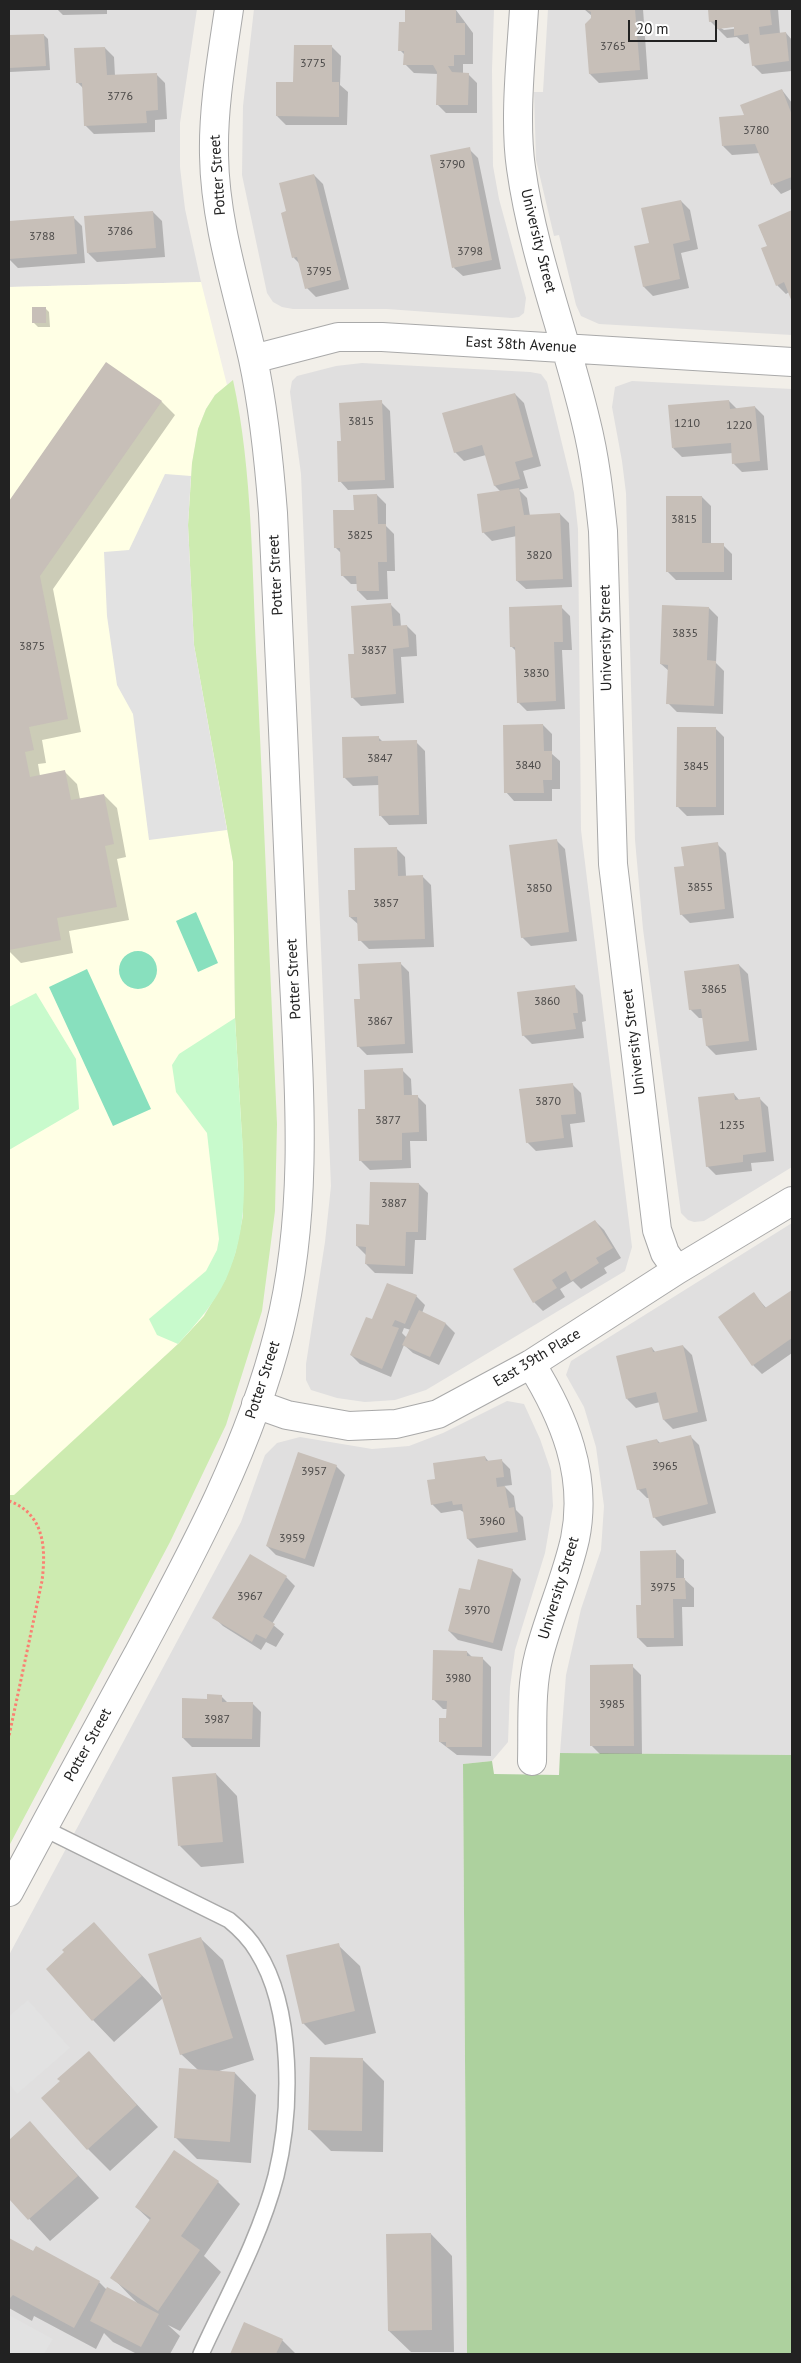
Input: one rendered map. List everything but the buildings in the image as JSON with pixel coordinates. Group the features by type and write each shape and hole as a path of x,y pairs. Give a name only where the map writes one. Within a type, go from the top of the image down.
{"street":[{"name":"Potter Street","path":"9,1892 186,1566 227,1480 256,1404 279,1330 295,1241 299,1154 298,1060 273,513 266,430 253,359 220,220 214,157 216,101 229,9"},
{"name":"University Street","path":"524,9 519,97 520,166 530,224 586,422 597,476 603,531 613,864 657,1230 665,1253 677,1270"},
{"name":"East 38th Avenue","path":"253,359 338,337 382,337 792,362"},
{"name":"East 39th Place","path":"256,1404 287,1415 322,1423 349,1426 396,1424 419,1420 457,1406 531,1364 677,1270 792,1201"},
{"name":"University Street","path":"531,1364 553,1399 563,1422 575,1467 578,1491 575,1539 538,1657 532,1761"}],"lane":[{"path":"43,1828 230,1920 246,1936 258,1952 271,1980 279,2011 286,2053 282,2136 276,2176 244,2261 201,2354"}],"path":[{"path":"9,1501 29,1514 39,1528 45,1545 45,1560 9,1736"}],"shaded area":[{"path":"9,9 197,9 180,123 180,167 185,209 201,282 9,287"},
{"path":"254,9 494,9 492,70 493,166 499,199 526,298 524,313 519,317 512,318 387,309 293,309 282,307 273,302 267,293 242,175 243,106"},
{"path":"548,9 792,9 792,335 599,324 581,316 576,305 559,235 554,236 536,160 534,92 543,92"},
{"path":"201,282 227,385 215,395 206,409 198,429 192,463 188,525 194,645 233,862 235,1018 243,1154 204,1316 178,1344 14,1496 9,1495 9,287"},
{"path":"362,363 530,372 541,374 547,382 574,493 578,529 581,830 632,1247 625,1271 426,1390 395,1400 365,1402 337,1398 311,1390 306,1380 306,1364 325,1242 331,1186 301,474 290,392 292,381 297,376 336,366"},
{"path":"632,381 792,389 792,1167 704,1221 694,1222 688,1220 681,1213 643,929 635,840 626,493 612,407 615,387"},
{"path":"165,474 191,476 188,525 194,645 227,830 149,840 133,714 117,685 107,616 104,552 129,550"},
{"path":"792,1223 792,1755 560,1753 566,1675 581,1609 601,1550 604,1506 596,1447 584,1407 566,1375 571,1361"},
{"path":"507,1401 524,1404 540,1439 551,1471 553,1506 545,1553 515,1650 510,1687 508,1742 492,1761 463,1764 467,2354 9,2354 9,1955 241,1522 265,1455 277,1443 300,1437 372,1449 409,1446 443,1433"},
{"path":"28,2000 70,2048 17,2094 9,2084 9,2016"},
{"path":"9,2315 53,2339 44,2354 9,2354"}],"green space":[{"path":"233,380 240,415 251,524 277,1124 275,1211 262,1311 226,1425 170,1542 9,1846 9,1495 14,1495 178,1344 204,1316 225,1280 235,1254 243,1216 243,1154 235,1018 233,862 194,645 188,525 192,463 198,429 206,409 215,395"},
{"path":"196,912 218,963 198,972 176,921"},
{"path":"138,951 151,957 157,970 151,983 138,989 125,983 119,970 125,957"},
{"path":"87,969 151,1109 113,1126 49,987"},
{"path":"36,993 76,1059 79,1109 9,1150 9,1007"},
{"path":"235,1018 244,1161 244,1202 239,1241 226,1279 216,1297 178,1344 157,1335 149,1319 206,1271 217,1250 219,1239 207,1133 176,1092 172,1065 179,1054"},
{"path":"560,1753 792,1755 792,2354 467,2354 463,1764 492,1761 494,1774 559,1775"}]}
